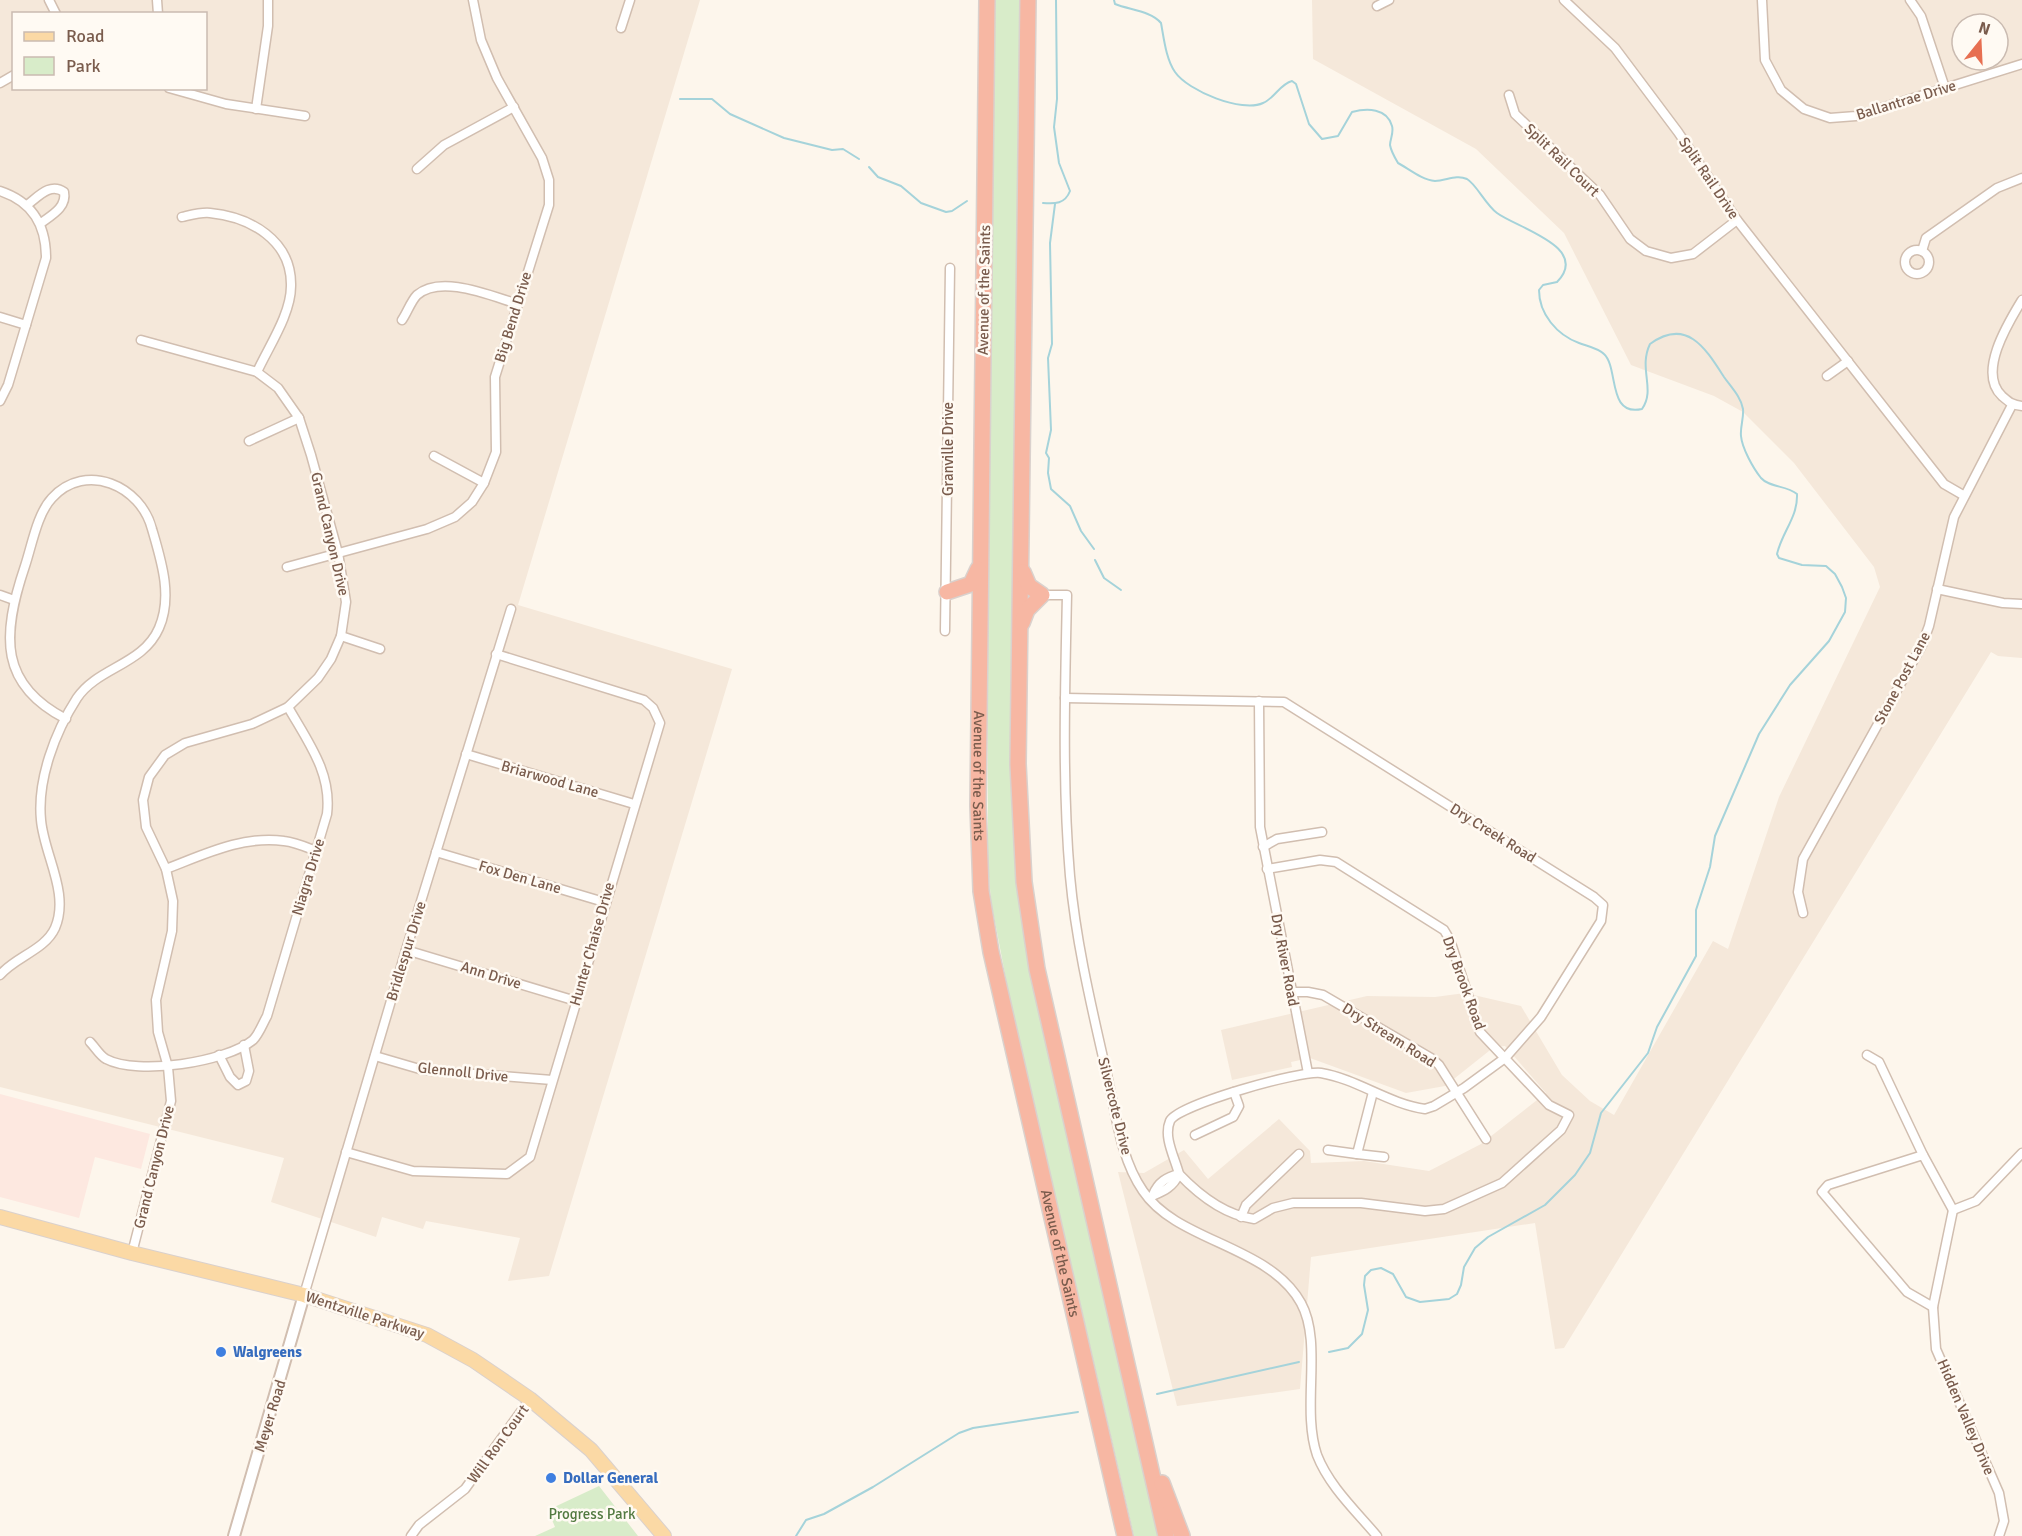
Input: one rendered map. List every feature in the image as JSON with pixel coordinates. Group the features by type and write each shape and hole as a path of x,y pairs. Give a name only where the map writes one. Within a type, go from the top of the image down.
{"highway":[{"name":"Avenue of the Saints","path":"987,0 979,850 985,919 1125,1536"},
{"path":"1028,0 1019,793 1024,882 1046,1012 1166,1536"},
{"path":"947,592 971,584 980,564"},
{"path":"1020,628 1027,610 1042,595 1029,586 1021,566"},
{"path":"947,592 967,601 980,623"},
{"path":"1145,1442 1182,1536"}],"main road":[{"name":"Wentzville Parkway","path":"0,1217 132,1253 304,1295 427,1335 473,1360 530,1399 591,1450 664,1536"}],"street":[{"path":"256,109 268,26 268,0"},
{"name":"Big Bend Drive","path":"287,567 427,529 455,517 472,502 493,462 497,440 495,376 549,205 549,180 542,158 497,78 481,40 473,0"},
{"path":"621,28 630,0"},
{"path":"1377,6 1389,0"},
{"name":"Split Rail Drive","path":"1564,0 1615,48 1678,132 1737,220 1944,484 1963,495"},
{"name":"Ballantrae Drive","path":"1762,0 1765,60 1781,90 1804,109 1830,118 1856,116 2022,64"},
{"path":"1913,1 1921,16 1945,88"},
{"path":"178,90 256,109 306,116"},
{"name":"Split Rail Court","path":"1509,95 1515,114 1600,195 1630,239 1646,251 1671,258 1693,254 1737,220"},
{"path":"417,168 444,145 514,107"},
{"path":"1922,251 1926,238 1997,188 2022,178"},
{"path":"27,205 50,188 58,188 64,192 65,198 61,207 41,223"},
{"path":"0,191 27,205 41,223 46,238 46,258 0,401"},
{"path":"182,216 209,213 256,225 283,252 291,286 288,306 257,372"},
{"name":"Granville Drive","path":"945,631 950,268"},
{"path":"402,320 417,296 436,287 460,287 518,304"},
{"path":"2017,406 1996,391 1992,380 1991,364 2022,300"},
{"path":"0,317 26,325"},
{"name":"Grand Canyon Drive","path":"132,1253 171,1101 168,1067 158,1032 156,1000 172,931 173,901 166,869 146,826 143,800 149,777 165,755 185,743 252,724 288,707 318,678 331,659 341,636 346,602 338,553 299,418 278,388 257,372 141,340"},
{"path":"1827,376 1848,361"},
{"name":"Stone Post Lane","path":"1803,913 1798,892 1803,859 1922,645 1929,626 1954,517 1963,495 2017,406"},
{"path":"249,441 299,418"},
{"path":"434,456 484,483"},
{"path":"0,975 6,968 45,942 54,930 59,916 61,900 43,832 41,797 50,757 66,719 77,698 89,684 141,653 159,627 166,600 165,581 150,520 141,503 126,489 109,481 89,479 66,487 52,498 41,518 5,624 2,647 5,667 15,688 27,699 66,719"},
{"path":"1937,589 2003,603 2022,604"},
{"path":"0,595 14,600"},
{"name":"Silvercote Drive","path":"1042,595 1067,595 1066,827 1077,932 1126,1157 1134,1175 1166,1215 1282,1278 1294,1292 1302,1306 1310,1337 1310,1411 1317,1455 1334,1485 1377,1536"},
{"name":"Bridlespur Drive","path":"304,1295 406,950 511,609"},
{"path":"341,636 380,649"},
{"name":"Hunter Chaise Drive","path":"346,1152 413,1171 507,1174 530,1157 604,902 660,723 653,708 644,700 496,654"},
{"name":"Dry Creek Road","path":"1065,698 1284,702 1599,900 1603,905 1601,921 1540,1017 1505,1058 1455,1094 1425,1109 1324,1074 1308,1073 1234,1092 1176,1112 1171,1119 1168,1137 1179,1174"},
{"name":"Dry River Road","path":"1260,700 1259,811 1263,847 1290,992 1308,1073"},
{"name":"Niagra Drive","path":"90,1042 106,1059 146,1068 168,1067 235,1051 255,1038 267,1016 328,805 324,772 288,707"},
{"name":"Briarwood Lane","path":"466,754 634,804"},
{"path":"1263,847 1277,839 1322,832"},
{"path":"166,869 235,843 260,840 285,841 316,850"},
{"name":"Fox Den Lane","path":"436,852 604,902"},
{"name":"Dry Brook Road","path":"1240,1217 1254,1219 1273,1208 1293,1203 1361,1203 1435,1212 1502,1183 1561,1131 1569,1114 1549,1105 1480,1032 1450,940 1444,930 1336,862 1320,860 1267,870"},
{"name":"Ann Drive","path":"406,950 576,1000"},
{"name":"Dry Stream Road","path":"1290,992 1323,995 1431,1058 1439,1065 1455,1094 1486,1139"},
{"path":"219,1055 230,1077 238,1085 246,1081 249,1071 244,1045"},
{"path":"1866,1055 1880,1062 1923,1155 1953,1210 1976,1201 2022,1153"},
{"name":"Glennoll Drive","path":"375,1056 423,1070 552,1080"},
{"path":"1195,1135 1233,1117 1239,1106 1234,1092"},
{"path":"1357,1154 1373,1092"},
{"path":"1328,1150 1384,1157"},
{"path":"1151,1196 1168,1188 1179,1174 1193,1189 1240,1217 1246,1205 1299,1154"},
{"path":"1923,1155 1828,1185 1822,1192 1907,1292 1933,1306"},
{"name":"Hidden Valley Drive","path":"1953,1210 1933,1306 1936,1349 2003,1507 2004,1521 1999,1536"},
{"name":"Meyer Road","path":"234,1536 304,1295"},
{"name":"Will Ron Court","path":"411,1536 419,1525 465,1489 530,1399"}],"shaded area":[{"path":"0,0 700,0 518,605 732,669 549,1276 508,1281 520,1238 426,1221 423,1229 382,1217 376,1237 271,1202 284,1158 0,1087"},
{"path":"1312,0 2022,0 2022,658 1998,656 1991,652 1564,1348 1555,1349 1535,1223 1311,1257 1300,1389 1177,1406 1118,1172 1144,1173 1184,1150 1208,1179 1279,1119 1310,1151 1311,1163 1364,1161 1429,1171 1481,1144 1546,1093 1505,1046 1494,1047 1445,1086 1406,1093 1310,1058 1291,1062 1292,1067 1232,1080 1221,1030 1367,996 1435,997 1465,993 1521,1006 1562,1075 1590,1101 1614,1115 1713,941 1728,949 1779,797 1880,587 1874,567 1794,463 1743,412 1714,396 1631,365 1564,233 1476,149 1313,59"},
{"path":"0,1094 150,1134 141,1169 95,1157 79,1218 0,1197"}],"green space":[{"path":"993,0 1022,0 1011,714 1015,836 1161,1536 1134,1536 1009,995 991,901 988,864 987,545"},
{"name":"Progress Park","path":"599,1486 638,1536 535,1536 555,1527 548,1510"}],"waterway":[{"path":"1043,203 1059,202 1070,191 1059,163 1054,127 1057,99 1056,0"},
{"path":"1114,0 1115,4 1146,13 1161,23 1172,67 1182,79 1203,93 1229,103 1254,105 1267,101 1284,85 1292,81 1296,84 1309,124 1322,139 1338,136 1352,112 1370,110 1381,113 1386,116 1392,126 1390,145 1398,163 1430,180 1439,181 1459,177 1467,179 1497,213 1547,240 1565,259 1565,270 1557,282 1543,285 1539,290 1542,307 1551,323 1563,335 1604,354 1609,361 1616,390 1623,406 1631,410 1642,409 1646,401 1648,386 1646,362 1650,344 1675,334 1685,335 1694,340 1710,356 1740,400 1743,409 1742,441 1748,458 1758,474 1765,481 1797,494 1795,510 1777,554 1779,558 1802,565 1826,566 1835,574 1846,598 1845,612 1829,641 1790,685 1759,734 1715,836 1710,867 1696,910 1696,956 1657,1027 1648,1053 1601,1113 1590,1153 1575,1175 1545,1205 1488,1237 1475,1248 1464,1267 1457,1294 1449,1299 1420,1302 1406,1297 1393,1274 1381,1268 1371,1270 1365,1276 1368,1310 1362,1334 1348,1348 1329,1352"},
{"path":"680,99 712,99 730,114 784,138 832,150 843,149 859,159"},
{"path":"869,167 878,177 901,186 921,203 946,212 952,211 967,201"},
{"path":"1055,204 1050,243 1052,344 1048,358 1051,430 1046,453 1049,458 1048,473 1051,489 1070,506 1081,531 1094,549"},
{"path":"1095,560 1104,578 1121,590"},
{"path":"1157,1394 1299,1362"},
{"path":"796,1536 806,1520 824,1514 873,1487 959,1433 973,1428 1078,1412"}],"place":[{"name":"Walgreens","path":"221,1352"},
{"name":"Dollar General","path":"551,1478"}]}
